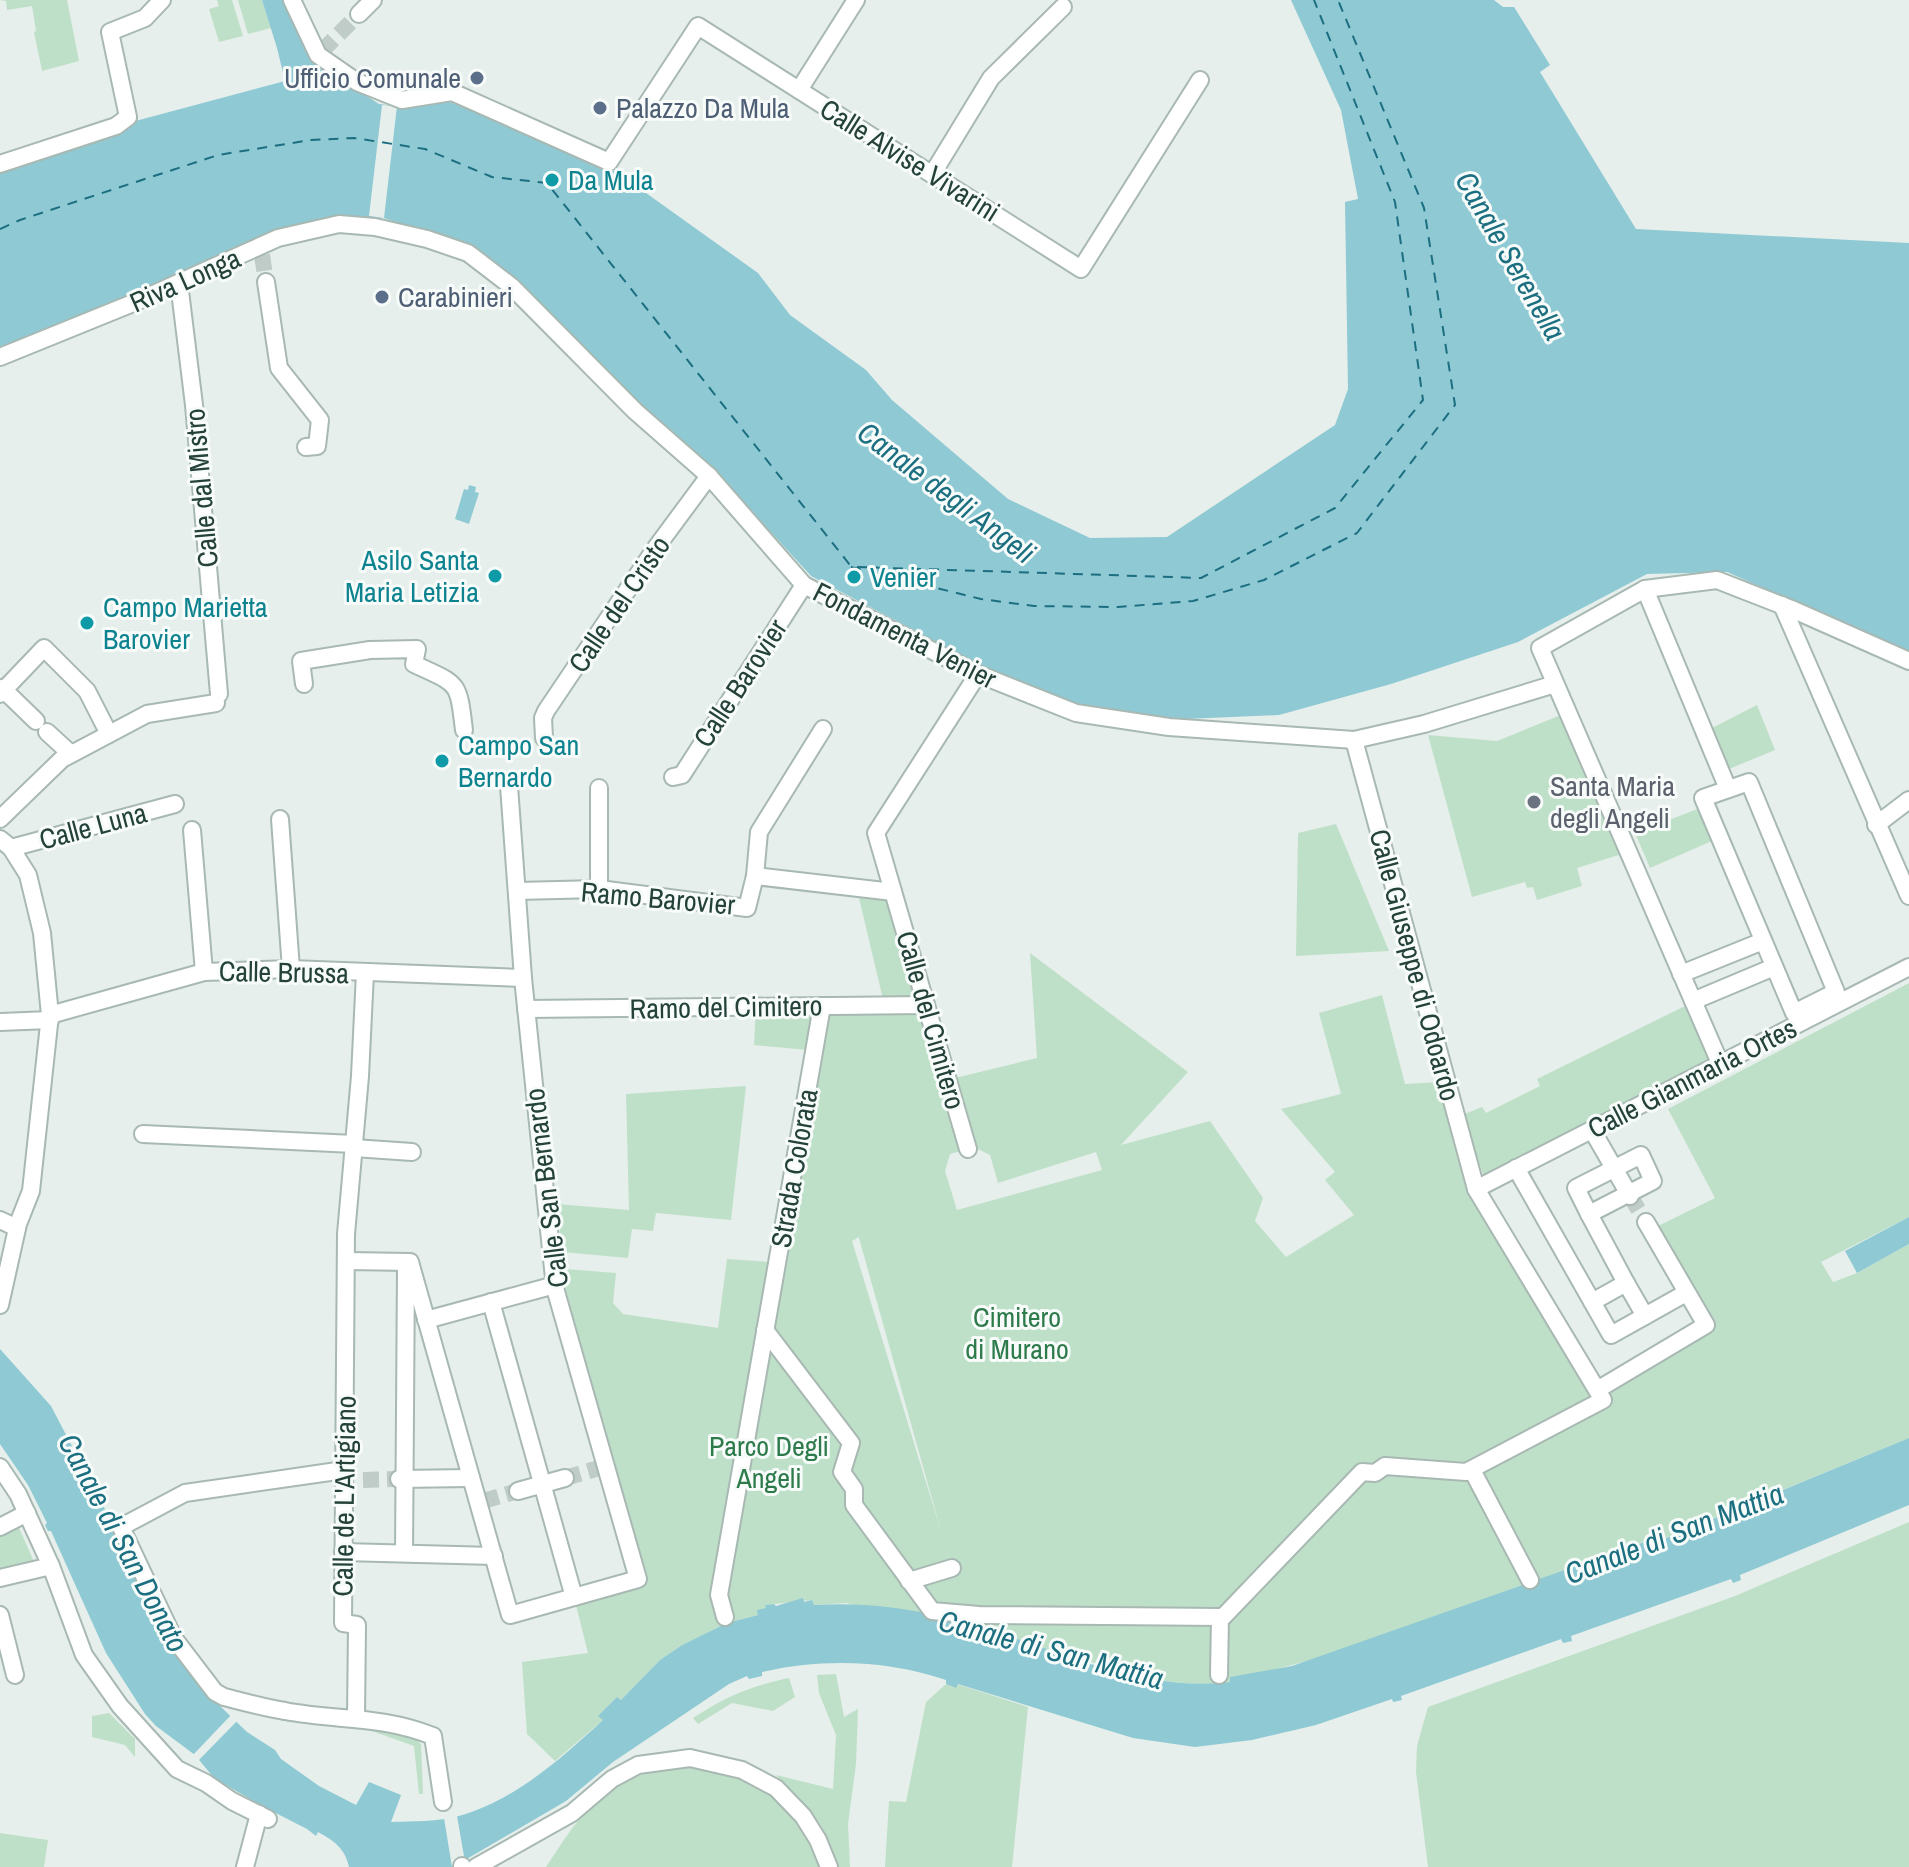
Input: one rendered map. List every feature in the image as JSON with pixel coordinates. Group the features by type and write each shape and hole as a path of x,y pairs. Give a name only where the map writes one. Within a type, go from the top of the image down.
{"street":[{"path":"0,164 116,126 128,117 110,32 145,18 162,0"},
{"name":"Calle Alvise Vivarini","path":"292,0 320,53 357,82 402,100 452,92 609,162 698,26 1081,269 1200,80"},
{"path":"359,14 373,0"},
{"path":"799,90 856,0"},
{"path":"933,173 991,78 1063,7"},
{"name":"Riva Longa","path":"0,357 262,250 278,238 339,224 375,227"},
{"name":"Fondamenta Venier","path":"375,227 427,239 468,253 511,286 635,411 709,476 804,585 978,674 1076,713 1169,727 1354,740 1424,724 1555,684"},
{"path":"266,282 279,368 320,420 317,446 306,447"},
{"name":"Calle dal Mistro","path":"109,734 147,714 218,698 194,405 179,283"},
{"name":"Calle del Cristo","path":"544,738 543,718 546,711 655,549 709,476"},
{"path":"1720,1063 1540,648 1645,589 1717,580 1909,661"},
{"name":"Calle Barovier","path":"673,777 682,775 804,585"},
{"path":"1645,589 1728,789"},
{"path":"1782,605 1876,825 1907,887"},
{"path":"0,819 62,759 109,734 87,691 44,648 2,691 71,754"},
{"path":"304,684 301,661 370,650 417,649 414,664 453,682 459,692 464,730"},
{"name":"Calle del Cimitero","path":"968,1149 876,833 978,674"},
{"name":"Ramo Barovier","path":"517,891 599,889 747,908 755,876 759,832 823,729"},
{"name":"Calle Giuseppe di Odoardo","path":"1354,740 1476,1189 1600,1395"},
{"path":"1749,782 1836,992 1794,1013 1703,798 1728,789 1749,782"},
{"name":"Calle San Bernardo","path":"509,786 523,978 555,1285 603,1467 638,1579 574,1597"},
{"path":"599,788 599,889"},
{"path":"1876,825 1909,800"},
{"name":"Calle Luna","path":"6,844 175,804"},
{"path":"280,819 291,969"},
{"path":"192,830 204,972"},
{"path":"0,1305 17,1228 31,1191 50,1017 42,933 28,875 6,844"},
{"name":"Calle del Cimitero","path":"755,876 893,892"},
{"path":"1681,974 1763,941"},
{"path":"1693,1001 1774,967"},
{"name":"Calle Gianmaria Ortes","path":"1476,1189 1909,967"},
{"name":"Calle Brussa","path":"0,1022 50,1017 204,972 291,969 523,978"},
{"name":"Calle de L'Artigiano","path":"356,1717 357,1625 343,1623 346,1261 365,973"},
{"name":"Ramo del Cimitero","path":"526,1009 926,1005"},
{"name":"Strada Colorata","path":"725,1617 719,1595 822,1006"},
{"path":"1592,1130 1630,1194"},
{"path":"143,1134 412,1152"},
{"path":"1589,1214 1653,1181 1641,1155 1576,1188 1589,1214 1626,1283 1645,1316"},
{"path":"1516,1168 1611,1335 1686,1293"},
{"path":"0,1220 17,1228"},
{"path":"765,1330 851,1443 842,1472 854,1489 854,1505 932,1611 979,1615 1220,1617 1362,1472 1375,1473 1385,1466 1472,1470 1600,1395 1706,1325 1646,1222"},
{"path":"346,1261 410,1262 471,1478 481,1502 510,1615 574,1597 491,1302"},
{"path":"404,1553 402,1479 406,1262"},
{"path":"1592,1302 1626,1283"},
{"path":"426,1320 555,1285"},
{"path":"0,1467 9,1476 51,1566 84,1655 120,1706 184,1770 264,1816 245,1867"},
{"path":"1472,1470 1530,1580"},
{"path":"363,1480 344,1475 185,1493 121,1527 173,1637 215,1692 246,1706 356,1717 412,1728 433,1736 443,1802"},
{"path":"402,1479 471,1478"},
{"path":"518,1491 565,1478"},
{"path":"0,1527 27,1513"},
{"path":"343,1552 494,1556"},
{"path":"0,1578 51,1566"},
{"path":"909,1581 952,1568"},
{"path":"0,1615 15,1675"},
{"path":"1219,1675 1220,1617"},
{"path":"467,1867 572,1813 612,1779 638,1765 690,1758 742,1770 776,1788 803,1816 818,1840 829,1867"}],"green space":[{"path":"0,0 67,0 79,61 42,71 32,6 7,10 6,1"},
{"path":"217,0 232,0 243,36 219,42 209,9 219,6"},
{"path":"238,0 262,0 271,28 248,34"},
{"path":"1757,705 1775,750 1729,769 1712,728"},
{"path":"1563,714 1622,854 1577,868 1582,886 1537,900 1533,887 1527,888 1525,882 1472,897 1428,735 1497,741"},
{"path":"1700,808 1712,841 1650,868 1635,833"},
{"path":"1336,824 1389,951 1296,956 1298,833"},
{"path":"859,898 889,901 919,996 883,999"},
{"path":"1030,953 1188,1072 1121,1145 1210,1121 1263,1198 1255,1221 1286,1257 1354,1215 1325,1180 1335,1172 1281,1109 1341,1094 1319,1013 1382,995 1405,1084 1440,1082 1455,1141 1594,1396 1715,1328 1658,1226 1715,1198 1668,1109 1909,983 1909,1217 1821,1262 1833,1282 1857,1273 1909,1244 1909,1438 1651,1544 1649,1540 1318,1658 1262,1673 1231,1677 1231,1682 1187,1683 1148,1678 846,1603 814,1605 812,1600 766,1605 767,1608 758,1615 727,1623 682,1645 660,1660 621,1700 617,1697 599,1716 603,1720 555,1761 527,1734 522,1662 588,1653 574,1597 646,1579 563,1280 564,1269 616,1273 613,1303 623,1314 718,1328 727,1259 770,1262 808,1050 754,1045 756,1006 926,1005 968,1149 950,1154 945,1171 957,1210 1102,1170 1096,1152 998,1183 990,1155 976,1148 955,1078 1037,1058","holes":["859,1237 941,1531 852,1241"]},
{"path":"1687,1005 1711,1063 1484,1177 1462,1115 1482,1107 1486,1113 1540,1086 1537,1079"},
{"path":"746,1086 731,1220 656,1213 653,1231 632,1229 628,1258 562,1252 557,1204 629,1210 626,1094"},
{"path":"16,1521 36,1566 0,1575 0,1530"},
{"path":"1909,1522 1909,1867 1428,1867 1416,1772 1417,1746 1428,1707 1735,1596"},
{"path":"836,1674 844,1717 858,1709 856,1764 848,1824 850,1867 836,1867 813,1818 776,1775 833,1789 836,1735 819,1693 817,1675"},
{"path":"789,1678 795,1697 773,1711 732,1703 698,1724 693,1718 739,1693"},
{"path":"946,1684 956,1688 957,1684 1028,1707 1012,1867 885,1867 889,1801 906,1802 926,1702"},
{"path":"109,1713 135,1739 135,1757 125,1745 92,1737 92,1716"},
{"path":"370,1726 410,1734 421,1744 423,1794 419,1794 414,1746 369,1730"},
{"path":"696,1765 738,1777 787,1805 809,1834 824,1867 546,1867 591,1806 622,1782 642,1774"},
{"path":"0,1833 48,1840 44,1867 0,1867"}],"water":[{"path":"262,0 288,0 315,62 379,104 397,106 442,99 561,146 618,173 758,273 790,315 866,370 892,400 1008,499 1090,538 1167,537 1335,425 1348,389 1345,202 1358,199 1341,110 1291,0 1494,0 1503,7 1514,7 1550,65 1540,72 1636,229 1909,243 1909,653 1727,572 1647,574 1518,642 1391,684 1279,715 1185,719 1085,708 1001,676 811,576 716,472 611,376 522,288 415,229 384,218 347,218 0,350 0,167 128,123 285,81"},
{"path":"469,485 476,487 475,492 479,493 469,524 455,519 464,489 468,490"},
{"path":"1909,1217 1909,1244 1857,1273 1845,1251"},
{"path":"0,1349 51,1406 131,1559 220,1706 247,1732 275,1750 281,1759 319,1786 356,1805 369,1782 401,1795 391,1822 459,1816 518,1789 554,1763 603,1720 598,1716 617,1697 621,1700 660,1660 682,1645 727,1623 758,1615 757,1610 766,1608 765,1605 776,1606 803,1598 804,1602 812,1600 814,1605 862,1605 910,1610 977,1626 1120,1672 1193,1684 1230,1682 1230,1677 1292,1666 1650,1540 1652,1544 1909,1438 1909,1505 1740,1575 1741,1580 1733,1583 1731,1579 1571,1636 1572,1641 1563,1643 1561,1639 1401,1696 1402,1700 1393,1702 1392,1699 1316,1725 1252,1740 1195,1747 1133,1738 958,1684 956,1688 946,1684 946,1680 901,1668 831,1663 762,1672 762,1676 749,1679 747,1676 729,1684 613,1762 566,1801 453,1867 349,1867 342,1850 334,1842 318,1832 316,1836 214,1778 195,1755 145,1714 106,1653 28,1485 0,1444"}],"pier":[{"path":"382,105 397,106 384,218 369,216"},
{"path":"233,1713 239,1719 196,1763 191,1757"},
{"path":"457,1816 465,1862 460,1867 452,1867 444,1818"}],"ferry route":[{"path":"857,567 1201,578 1335,508 1423,400 1395,202 1314,0"},
{"path":"851,567 981,599 1034,606 1118,607 1193,601 1264,580 1357,533 1455,405 1424,208 1338,0"},
{"path":"0,229 218,155 311,140 354,138 425,149 492,177 547,183 850,565"}],"tunnel":[{"path":"322,51 359,14"},
{"path":"262,255 266,282"},
{"path":"1630,1196 1646,1222"},
{"path":"565,1478 599,1468"},
{"path":"363,1480 399,1479"},
{"path":"483,1501 518,1491"}],"place":[{"name":"Ufficio Comunale","path":"477,78"},
{"name":"Palazzo Da Mula","path":"600,108"},
{"name":"Da Mula","path":"552,180"},
{"name":"Carabinieri","path":"382,297"},
{"name":"Asilo Santa Maria Letizia","path":"495,576"},
{"name":"Venier","path":"854,577"},
{"name":"Campo Marietta Barovier","path":"87,623"},
{"name":"Campo San Bernardo","path":"442,761"},
{"name":"Santa Maria degli Angeli","path":"1534,802"}],"water label":[{"name":"Canale Serenella","path":"1510,256"},
{"name":"Canale degli Angeli","path":"946,493"},
{"name":"Canale di San Mattia","path":"1674,1534"},
{"name":"Canale di San Donato","path":"123,1543"},
{"name":"Canale di San Mattia","path":"1051,1650"}],"park label":[{"name":"Cimitero di Murano","path":"1017,1333"},
{"name":"Parco Degli Angeli","path":"769,1462"}]}
